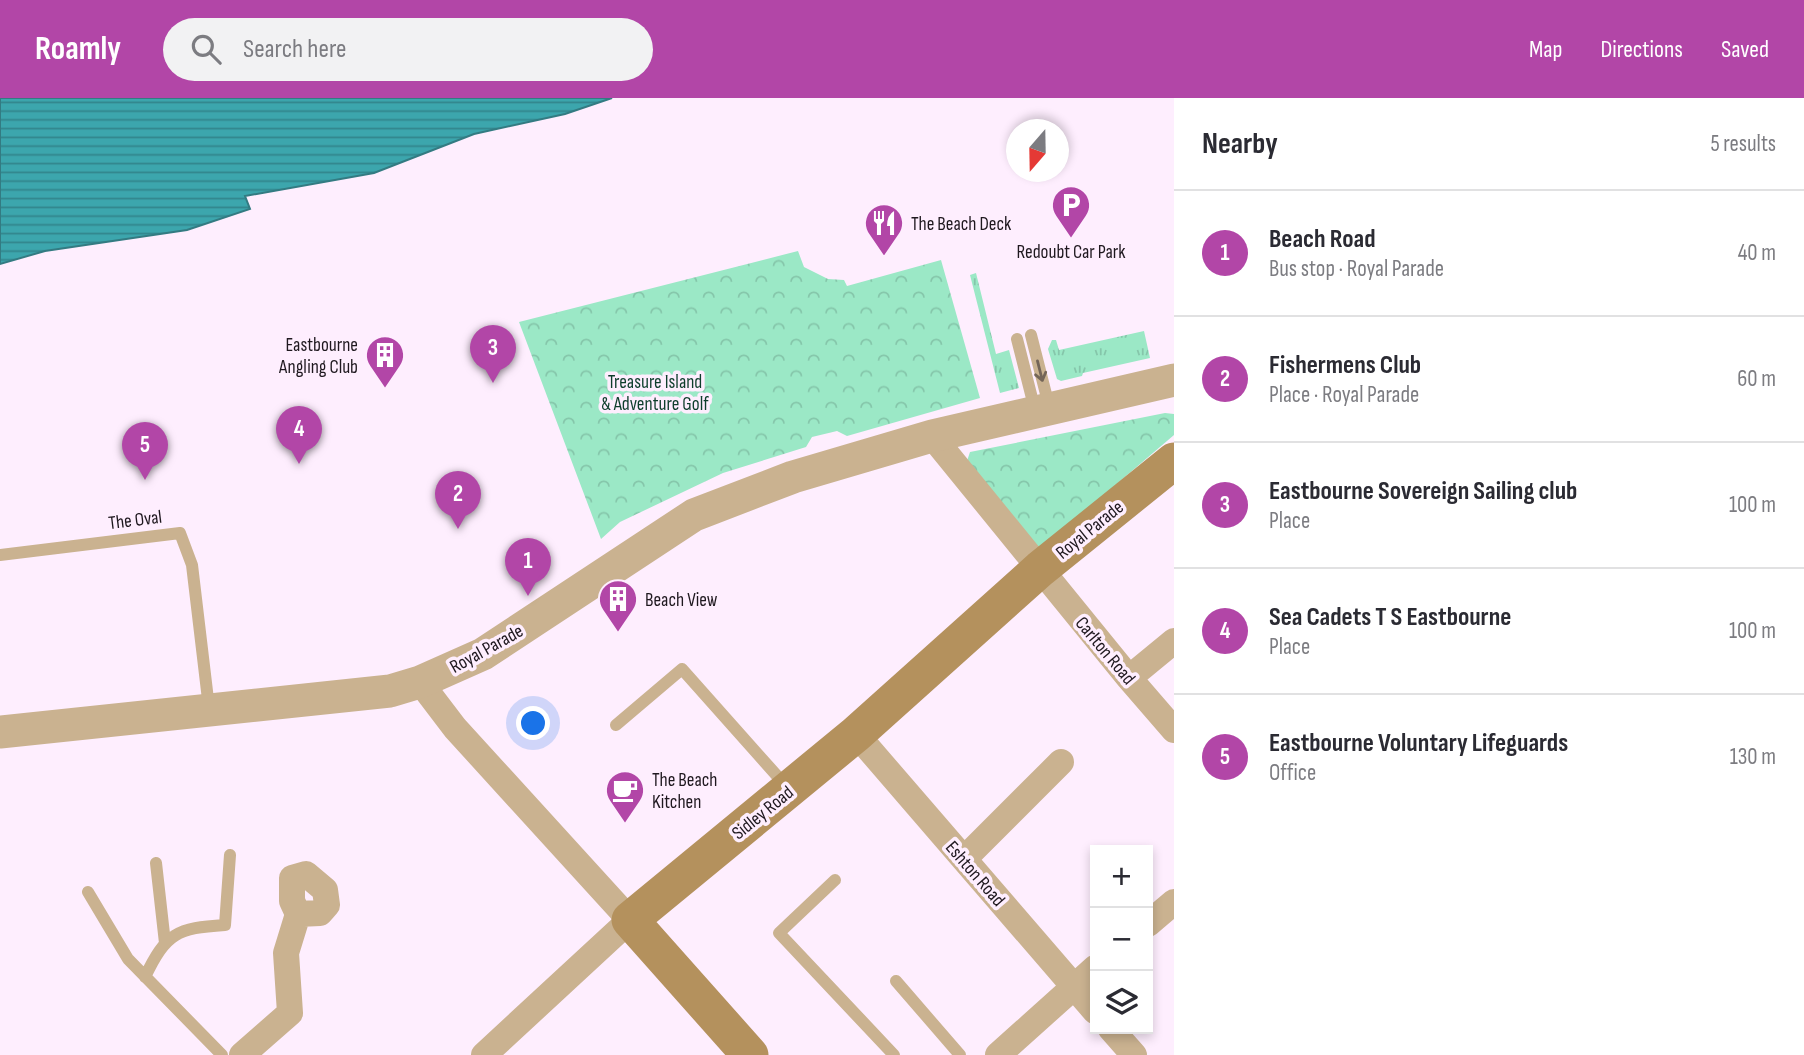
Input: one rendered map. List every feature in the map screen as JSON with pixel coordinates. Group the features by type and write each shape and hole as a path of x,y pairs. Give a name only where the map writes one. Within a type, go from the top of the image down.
{"main road":[{"name":"Royal Parade","path":"1040,569 1174,461"},
{"name":"Sidley Road","path":"630,920 856,734 1040,569"},
{"path":"630,920 748,1054"}],"street":[{"name":"Royal Parade","path":"0,732 390,691 420,682 483,654 694,515 793,477 932,436 1174,380"},
{"name":"Royal Parade","path":"932,436 1040,569"},
{"name":"Carlton Road","path":"1040,569 1174,730"},
{"path":"1129,678 1174,641"},
{"path":"420,682 455,728 630,920"},
{"name":"Eshton Road","path":"856,734 1090,1005"},
{"path":"964,859 1062,762"},
{"path":"1153,920 1174,902"},
{"path":"242,1055 290,1013 286,953 298,914"},
{"name":"Sidley Road","path":"484,1055 630,920"},
{"path":"998,1055 1092,971"},
{"path":"1115,1034 1134,1055"}],"lane":[{"path":"1031,335 1043,409"},
{"path":"1017,339 1043,409"},
{"name":"The Oval","path":"0,555 180,533 192,565 209,709"},
{"path":"616,725 682,669 789,790"},
{"path":"145,977 158,951 172,936 225,925 230,855"},
{"path":"156,863 165,943"},
{"path":"835,880 779,933 894,1055"},
{"path":"88,892 128,959 222,1055"},
{"path":"895,981 960,1055"}],"green space":[{"name":"Treasure Island & Adventure Golf","path":"798,251 804,267 828,279 844,280 847,286 941,260 980,398 847,436 837,431 812,437 806,447 723,473 620,522 601,539 519,322"},
{"path":"976,273 996,354 1009,350 1019,388 1000,393 970,275"},
{"path":"1144,331 1150,358 1083,373 1082,376 1061,381 1057,379 1048,349 1052,340 1056,340 1059,350"},
{"path":"1165,413 1174,414 1174,435 1035,551 967,461 970,452"}],"water":[{"path":"0,98 612,98 565,114 474,134 374,173 245,196 250,209 187,230 45,251 0,264"}],"place":[{"name":"Redoubt Car Park","path":"1071,239"},
{"name":"The Beach Deck","path":"884,257"},
{"name":"Eastbourne Sovereign Sailing club","path":"493,383"},
{"name":"Eastbourne Angling Club","path":"385,389"},
{"name":"Sea Cadets T S Eastbourne","path":"299,464"},
{"name":"Eastbourne Voluntary Lifeguards","path":"145,480"},
{"name":"Fishermens Club","path":"458,529"},
{"name":"Beach Road","path":"528,596"},
{"name":"Beach View","path":"618,633"},
{"name":"The Beach Kitchen","path":"625,824"}]}
